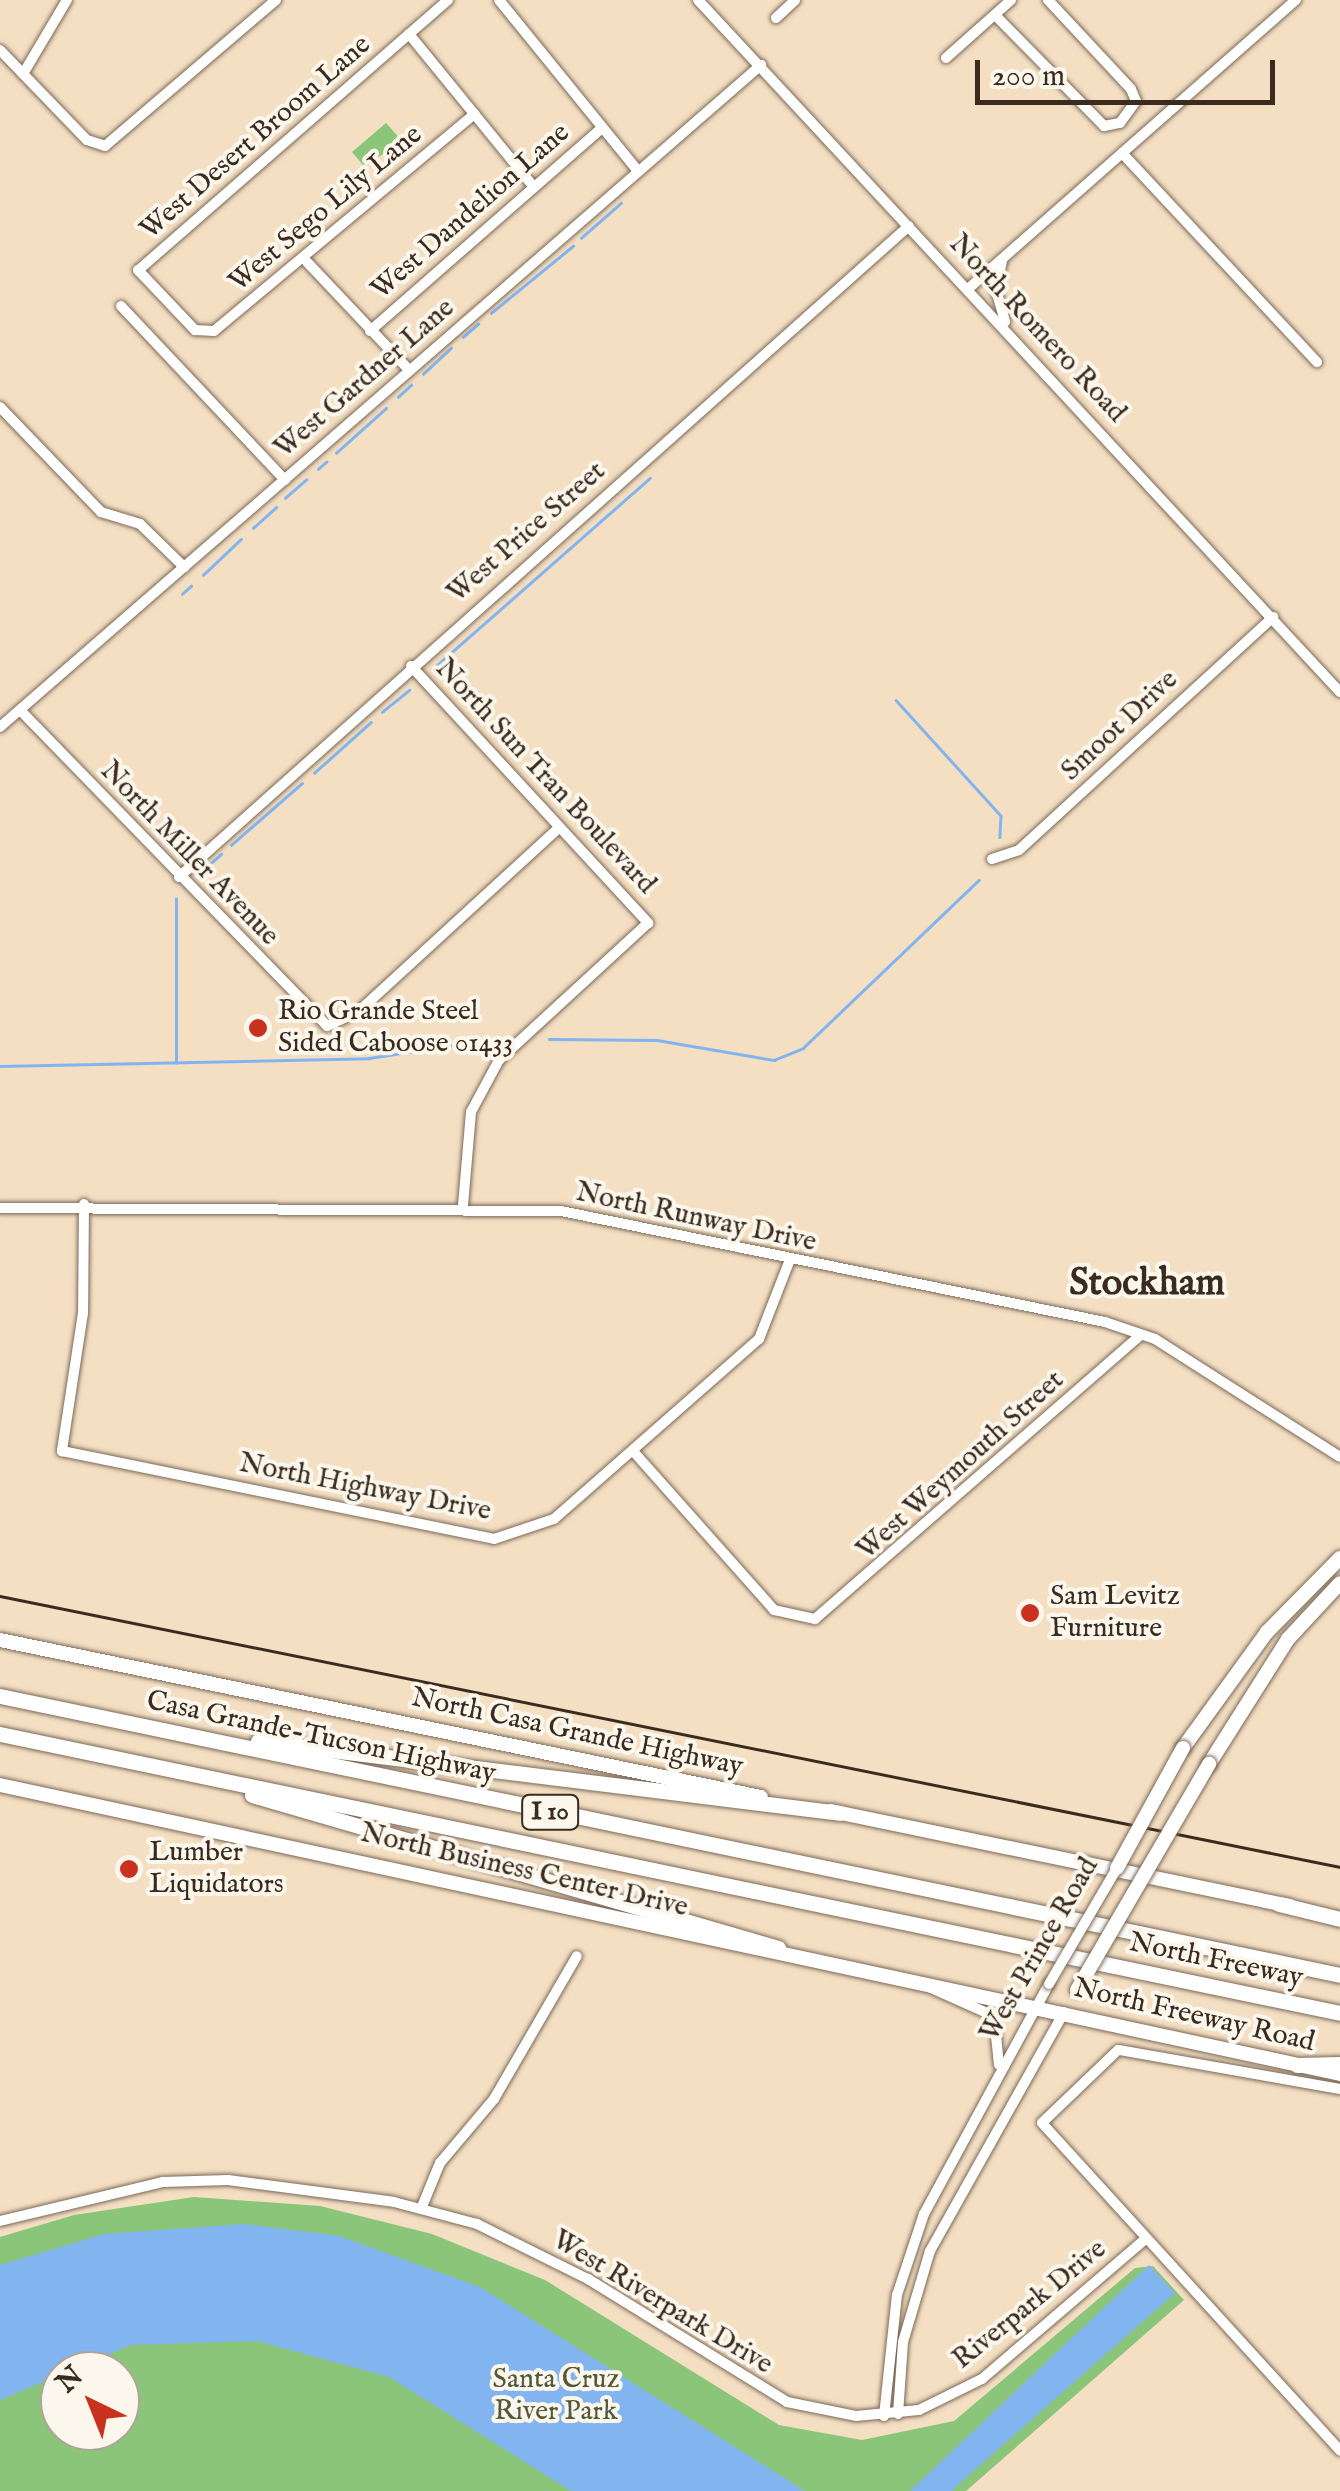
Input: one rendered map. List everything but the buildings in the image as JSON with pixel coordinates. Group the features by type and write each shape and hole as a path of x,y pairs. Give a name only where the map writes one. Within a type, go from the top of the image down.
{"highway":[{"name":"Casa Grande-Tucson Highway","path":"0,1696 1101,1927"},
{"path":"153,1728 840,1813"},
{"name":"I 10","path":"0,1734 157,1767"},
{"path":"157,1767 778,1948"},
{"name":"North Freeway","path":"157,1767 1340,2013"},
{"path":"1279,1904 1340,1917"},
{"name":"North Freeway","path":"1101,1927 1340,1976"},
{"path":"1296,2065 1340,2064"}],"main road":[{"name":"West Prince Road","path":"1117,1868 1184,1748 1267,1632 1340,1558"},
{"name":"West Prince Road","path":"1064,2012 1209,1764 1288,1639 1340,1583"},
{"name":"North Casa Grande Highway","path":"0,1640 1144,1874"},
{"name":"North Business Center Drive","path":"0,1785 1036,2006"},
{"path":"1144,1874 1279,1904"},
{"name":"North Freeway Road","path":"1036,2006 1340,2074"}],"street":[{"path":"22,74 68,0"},
{"path":"0,50 98,150 276,0"},
{"name":"West Desert Broom Lane","path":"204,333 138,270 448,0"},
{"path":"498,0 638,171"},
{"name":"North Romero Road","path":"698,0 1340,692"},
{"path":"776,18 795,0"},
{"path":"946,58 1012,0"},
{"path":"995,15 1096,120 1120,122 1136,101 1131,88 1048,0"},
{"path":"969,288 1296,0"},
{"path":"409,34 533,186"},
{"name":"West Gardner Lane","path":"0,728 760,64"},
{"name":"West Sego Lily Lane","path":"204,333 307,262 474,114"},
{"name":"West Dandelion Lane","path":"370,331 602,128"},
{"path":"1122,153 1317,362"},
{"name":"West Price Street","path":"179,876 909,226"},
{"path":"1005,256 996,290 1006,328"},
{"path":"307,262 408,370"},
{"path":"120,306 285,480"},
{"path":"0,407 101,512 140,524 184,567"},
{"name":"Smoot Drive","path":"992,858 1019,850 1272,617"},
{"name":"North Sun Tran Boulevard","path":"411,666 648,923 499,1060 470,1112 463,1205"},
{"name":"North Miller Avenue","path":"20,710 327,1026 359,1011 560,828"},
{"name":"North Runway Drive","path":"0,1208 84,1204 463,1205 561,1210 789,1262 1141,1334 1340,1457"},
{"name":"North Highway Drive","path":"84,1204 83,1314 62,1451 494,1538 544,1526 759,1339 789,1262"},
{"name":"West Weymouth Street","path":"633,1452 774,1610 804,1622 846,1598 1141,1334"},
{"name":"West Prince Road","path":"884,2416 902,2279 947,2164 1117,1868"},
{"path":"421,2209 440,2162 494,2099 577,1956"},
{"path":"918,1979 932,1996 994,2016 996,2075"},
{"name":"West Prince Road","path":"898,2414 904,2342 930,2252 1064,2012"},
{"path":"1340,2089 1118,2050 1042,2124 1340,2451"},
{"name":"West Riverpark Drive","path":"0,2221 80,2196 228,2180 421,2209 477,2224 588,2280 774,2396 818,2412 884,2416"},
{"name":"Riverpark Drive","path":"884,2416 898,2414 982,2378 1144,2240"}],"green space":[{"path":"386,123 404,143 363,165 352,152"},
{"name":"Santa Cruz River Park","path":"194,2197 320,2206 432,2234 545,2280 779,2425 862,2440 954,2421 1135,2268 1153,2266 1184,2300 966,2491 0,2491 0,2237 74,2215"}],"water":[{"path":"245,2224 339,2236 480,2287 805,2491 571,2491 389,2377 257,2341 131,2345 117,2351 40,2351 40,2383 0,2400 0,2265 104,2234"},
{"path":"1149,2265 1175,2293 951,2491 910,2491"}],"waterway":[{"path":"581,238 621,203"},
{"path":"491,313 573,246"},
{"path":"463,337 478,324"},
{"path":"423,374 451,348"},
{"path":"398,397 411,385"},
{"path":"336,453 386,408"},
{"path":"318,469 326,462"},
{"path":"437,665 650,478"},
{"path":"285,498 306,480"},
{"path":"253,528 276,507"},
{"path":"203,575 241,539"},
{"path":"182,594 191,586"},
{"path":"382,712 409,690"},
{"path":"896,700 1001,816 1000,837"},
{"path":"314,773 371,722"},
{"path":"231,845 302,783"},
{"path":"201,872 221,854"},
{"path":"549,1039 657,1040 774,1060 803,1048 979,880"},
{"path":"176,899 176,1063"},
{"path":"0,1066 369,1058 502,1038"}],"railway":[{"path":"250,1028 266,1028"},
{"path":"0,1596 1340,1867"}],"place":[{"name":"Rio Grande Steel Sided Caboose 01433","path":"258,1028"},
{"name":"Sam Levitz Furniture","path":"1030,1613"},
{"name":"Lumber Liquidators","path":"129,1869"}],"district":[{"name":"Stockham","path":"1147,1285"}]}
